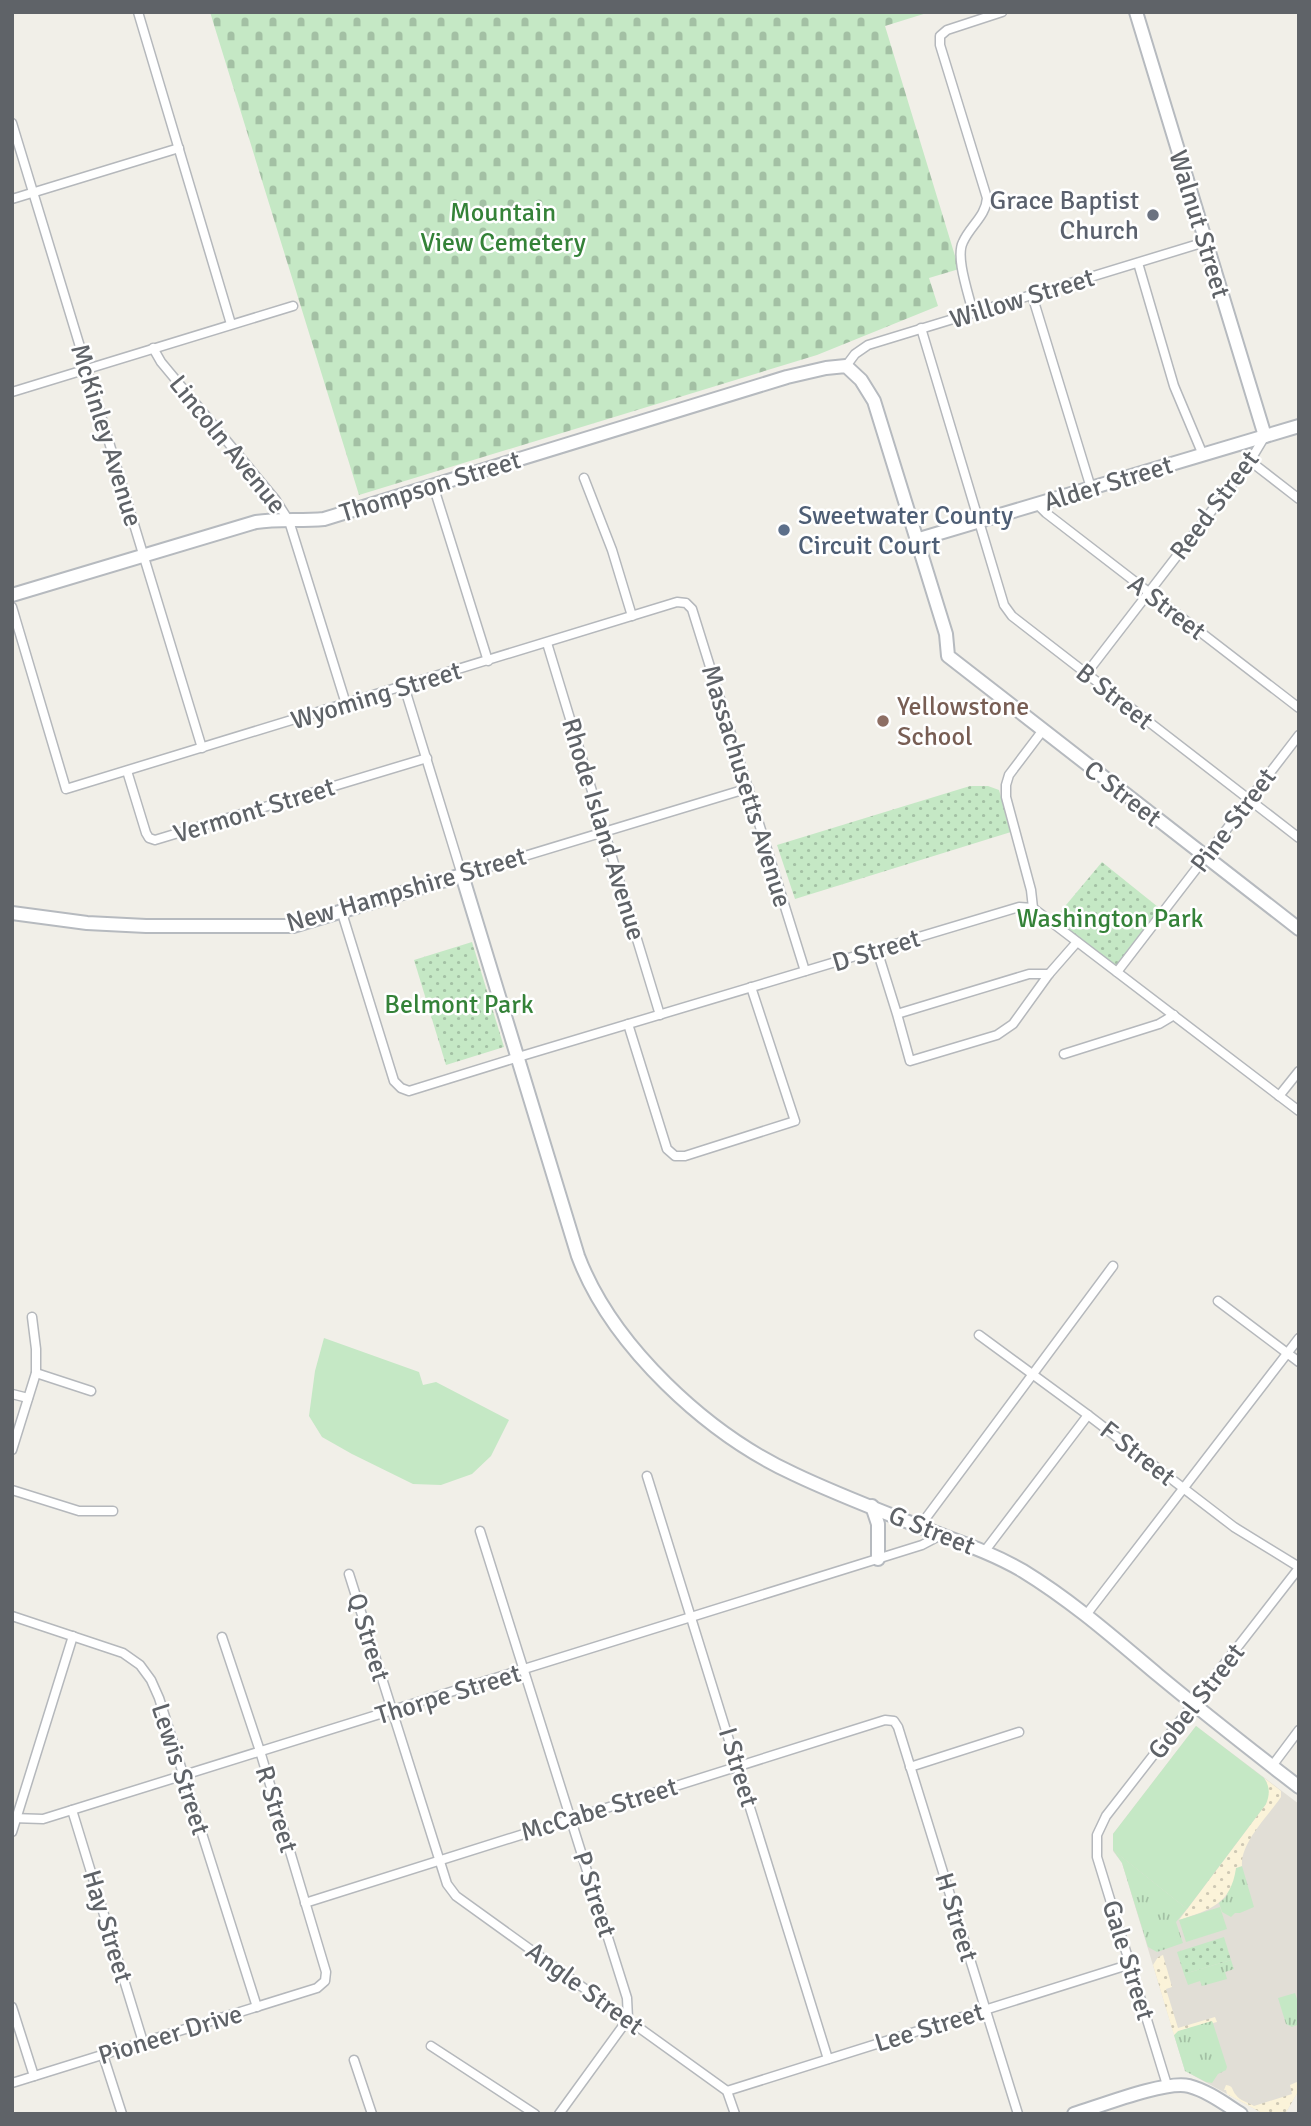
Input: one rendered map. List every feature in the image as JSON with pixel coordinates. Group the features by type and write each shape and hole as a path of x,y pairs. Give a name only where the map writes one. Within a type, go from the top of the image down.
{"street":[{"path":"138,12 231,324"},
{"path":"973,313 959,254 962,242 983,213 987,198 940,45 940,36 947,30 1002,12"},
{"name":"Walnut Street","path":"1136,12 1265,436"},
{"name":"McKinley Avenue","path":"12,123 202,748"},
{"path":"12,199 179,148"},
{"name":"Willow Street","path":"846,366 855,354 868,345 1205,242"},
{"path":"1138,263 1174,386 1203,455"},
{"path":"1032,295 1091,488"},
{"path":"12,392 293,306"},
{"name":"B Street","path":"921,328 1004,605 1012,616 1299,838"},
{"name":"Lincoln Avenue","path":"153,348 161,362 275,499 289,521 346,704"},
{"path":"846,366 861,380 873,401 916,540"},
{"name":"Thompson Street","path":"12,595 256,522 324,519 787,377 846,366"},
{"name":"Alder Street","path":"916,540 1299,426"},
{"name":"Reed Street","path":"1086,674 1250,461 1265,436"},
{"path":"1250,461 1299,499"},
{"path":"584,478 612,550 632,616"},
{"path":"433,485 488,661"},
{"name":"A Street","path":"1037,504 1299,708"},
{"name":"C Street","path":"916,540 946,634 948,656 1299,929"},
{"name":"Wyoming Street","path":"12,607 66,789 677,602 686,603"},
{"name":"Massachusetts Avenue","path":"686,603 692,609 805,971"},
{"name":"Rhode Island Avenue","path":"547,643 660,1014"},
{"path":"404,686 462,875"},
{"path":"1043,730 1009,775 1006,785 1006,797 1031,890 1033,908 1299,1111"},
{"name":"Pine Street","path":"1117,972 1299,735"},
{"name":"Vermont Street","path":"127,771 146,833 149,838 155,840 427,758"},
{"name":"New Hampshire Street","path":"12,913 87,923 146,926 293,926 749,788"},
{"name":"G Street","path":"462,875 583,1267 611,1320 665,1382 693,1408 747,1448 792,1474 1020,1569 1086,1615 1194,1705 1299,1787"},
{"name":"D Street","path":"342,913 394,1081 409,1091 1019,907 1033,908"},
{"path":"877,950 910,1061 998,1035 1013,1024 1049,974 1077,943"},
{"path":"897,1014 1030,974 1049,974"},
{"path":"628,1024 667,1149 676,1156 685,1156 795,1121 751,987"},
{"path":"1064,1054 1159,1024 1174,1015"},
{"path":"1279,1096 1299,1071"},
{"path":"920,1526 1113,1266"},
{"path":"1218,1301 1299,1362"},
{"path":"12,1450 36,1373 32,1317"},
{"name":"F Street","path":"979,1335 1234,1527 1299,1568"},
{"path":"1086,1615 1299,1338"},
{"path":"36,1373 91,1391"},
{"path":"12,1394 28,1398"},
{"path":"984,1552 1088,1415"},
{"name":"I Street","path":"647,1476 828,2059"},
{"path":"12,1490 79,1511 113,1511"},
{"path":"872,1506 878,1524 878,1559"},
{"name":"P Street","path":"480,1531 628,1998 628,2019"},
{"name":"Thorpe Street","path":"15,1819 43,1819 692,1618 922,1545 942,1535"},
{"name":"Gobel Street","path":"1097,1835 1106,1816 1299,1568"},
{"name":"Q Street","path":"349,1574 439,1860"},
{"name":"Lewis Street","path":"12,1616 123,1653 140,1665 151,1679 257,2007"},
{"path":"12,1832 74,1636"},
{"name":"R Street","path":"222,1637 306,1903 326,1972 325,1981"},
{"name":"McCabe Street","path":"306,1903 885,1720 894,1721"},
{"name":"H Street","path":"894,1721 1018,2114"},
{"path":"1272,1766 1299,1730"},
{"path":"910,1767 1019,1732"},
{"name":"Hay Street","path":"72,1810 143,2042"},
{"name":"Gale Street","path":"1097,1835 1097,1857 1167,2085"},
{"name":"Angle Street","path":"439,1860 447,1884 456,1896 727,2091"},
{"name":"Lee Street","path":"727,2091 1131,1964"},
{"name":"Pioneer Drive","path":"12,2083 317,1988 325,1981"},
{"path":"12,2007 34,2076"},
{"path":"559,2114 628,2019"},
{"path":"431,2046 535,2114"},
{"path":"103,2055 122,2114"},
{"path":"354,2060 368,2113"},
{"path":"1074,2114 1167,2085 1186,2085 1203,2091 1241,2114"},
{"path":"727,2091 735,2114"}],"shaded area":[{"path":"1196,1726 1299,1804 1299,2090 1285,2114 1264,2114 1185,2071 1122,1863 1113,1851 1113,1834"}],"green space":[{"name":"Mountain View Cemetery","path":"210,12 930,12 885,26 959,269 929,278 938,306 817,355 359,495"},
{"path":"970,786 988,786 999,790 1011,832 795,899 777,845"},
{"name":"Washington Park","path":"1102,862 1163,911 1117,972 1051,923"},
{"name":"Belmont Park","path":"472,942 504,1047 446,1065 414,960"},
{"path":"324,1338 419,1372 423,1385 436,1382 509,1420 491,1456 472,1474 441,1485 413,1484 322,1437 309,1416 315,1371"},
{"path":"1196,1726 1264,1778 1269,1794 1266,1804 1187,1909 1113,1850 1113,1834"},
{"path":"1113,1850 1187,1909 1176,1922 1183,1943 1157,1952 1148,1947 1122,1863"},
{"path":"1242,1866 1254,1907 1231,1917 1222,1912 1219,1903 1226,1897 1236,1868"},
{"path":"1220,1907 1227,1929 1186,1942 1179,1920"},
{"path":"1224,1937 1231,1960 1184,1974 1177,1952"},
{"path":"1231,1960 1234,1969 1225,1972 1227,1979 1202,1986 1200,1981 1188,1985 1184,1974"},
{"path":"1295,1993 1299,2005 1299,2032 1297,2025 1292,2027 1286,2024 1278,1998"},
{"path":"1212,2020 1227,2067 1212,2083 1185,2071 1174,2035 1178,2031"}],"sand":[{"path":"1264,1778 1281,1791 1281,1797 1250,1839 1245,1848 1242,1866 1236,1868 1229,1890 1224,1898 1209,1909 1179,1920 1266,1804 1267,1783"},
{"path":"1163,1955 1172,1987 1166,1989 1178,2028 1215,2017 1217,2022 1178,2031 1174,2035 1153,1965 1158,1957"},
{"path":"1299,2081 1299,2090 1285,2114 1264,2114 1224,2090 1226,2085 1230,2086 1237,2097 1254,2106 1292,2094 1290,2085"}],"place":[{"name":"Grace Baptist Church","path":"1153,215"},
{"name":"Sweetwater County Circuit Court","path":"784,530"},
{"name":"Yellowstone School","path":"883,721"}]}
